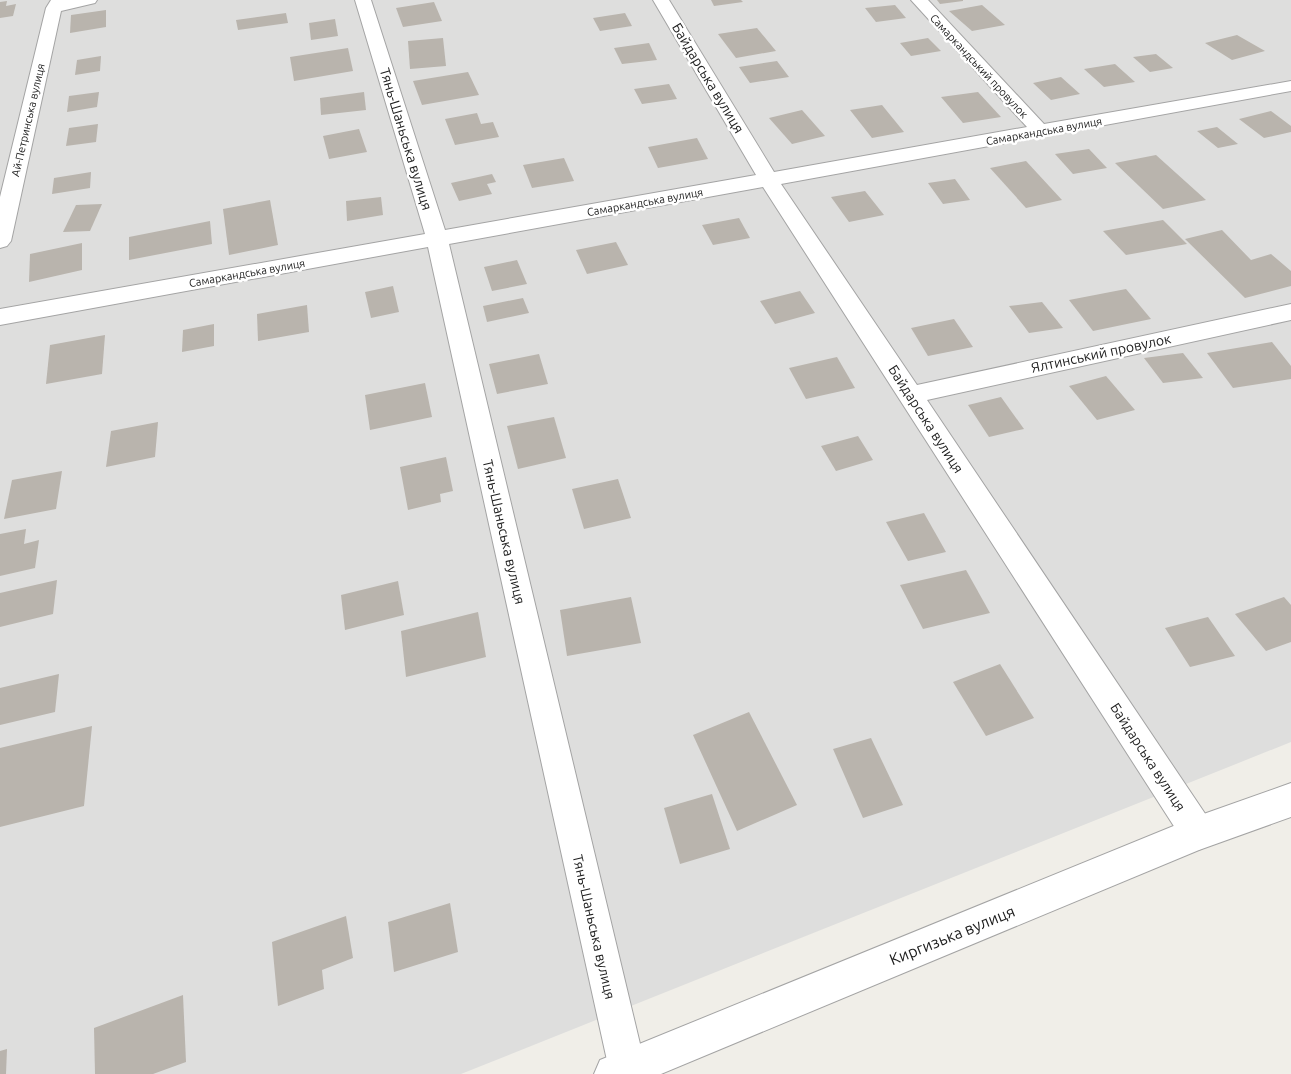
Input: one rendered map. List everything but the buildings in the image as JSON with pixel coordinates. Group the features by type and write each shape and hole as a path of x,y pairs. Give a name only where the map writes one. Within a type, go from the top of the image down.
{"street":[{"path":"57,4 89,0"},
{"name":"Тянь-Шаньська вулиця","path":"363,0 437,239 620,1071"},
{"name":"Байдарська вулиця","path":"661,0 769,180 1198,833"},
{"name":"Самаркандський провулок","path":"919,0 1040,131"},
{"name":"Ай-Петринська вулиця","path":"0,241 57,4"},
{"name":"Самаркандська вулиця","path":"0,317 1291,86"},
{"name":"Ялтинський провулок","path":"911,395 1291,312"},
{"name":"Киргизька вулиця","path":"620,1071 1198,833 1291,800"}],"shaded area":[{"path":"0,0 1291,0 1291,742 461,1074 0,1074"}]}
